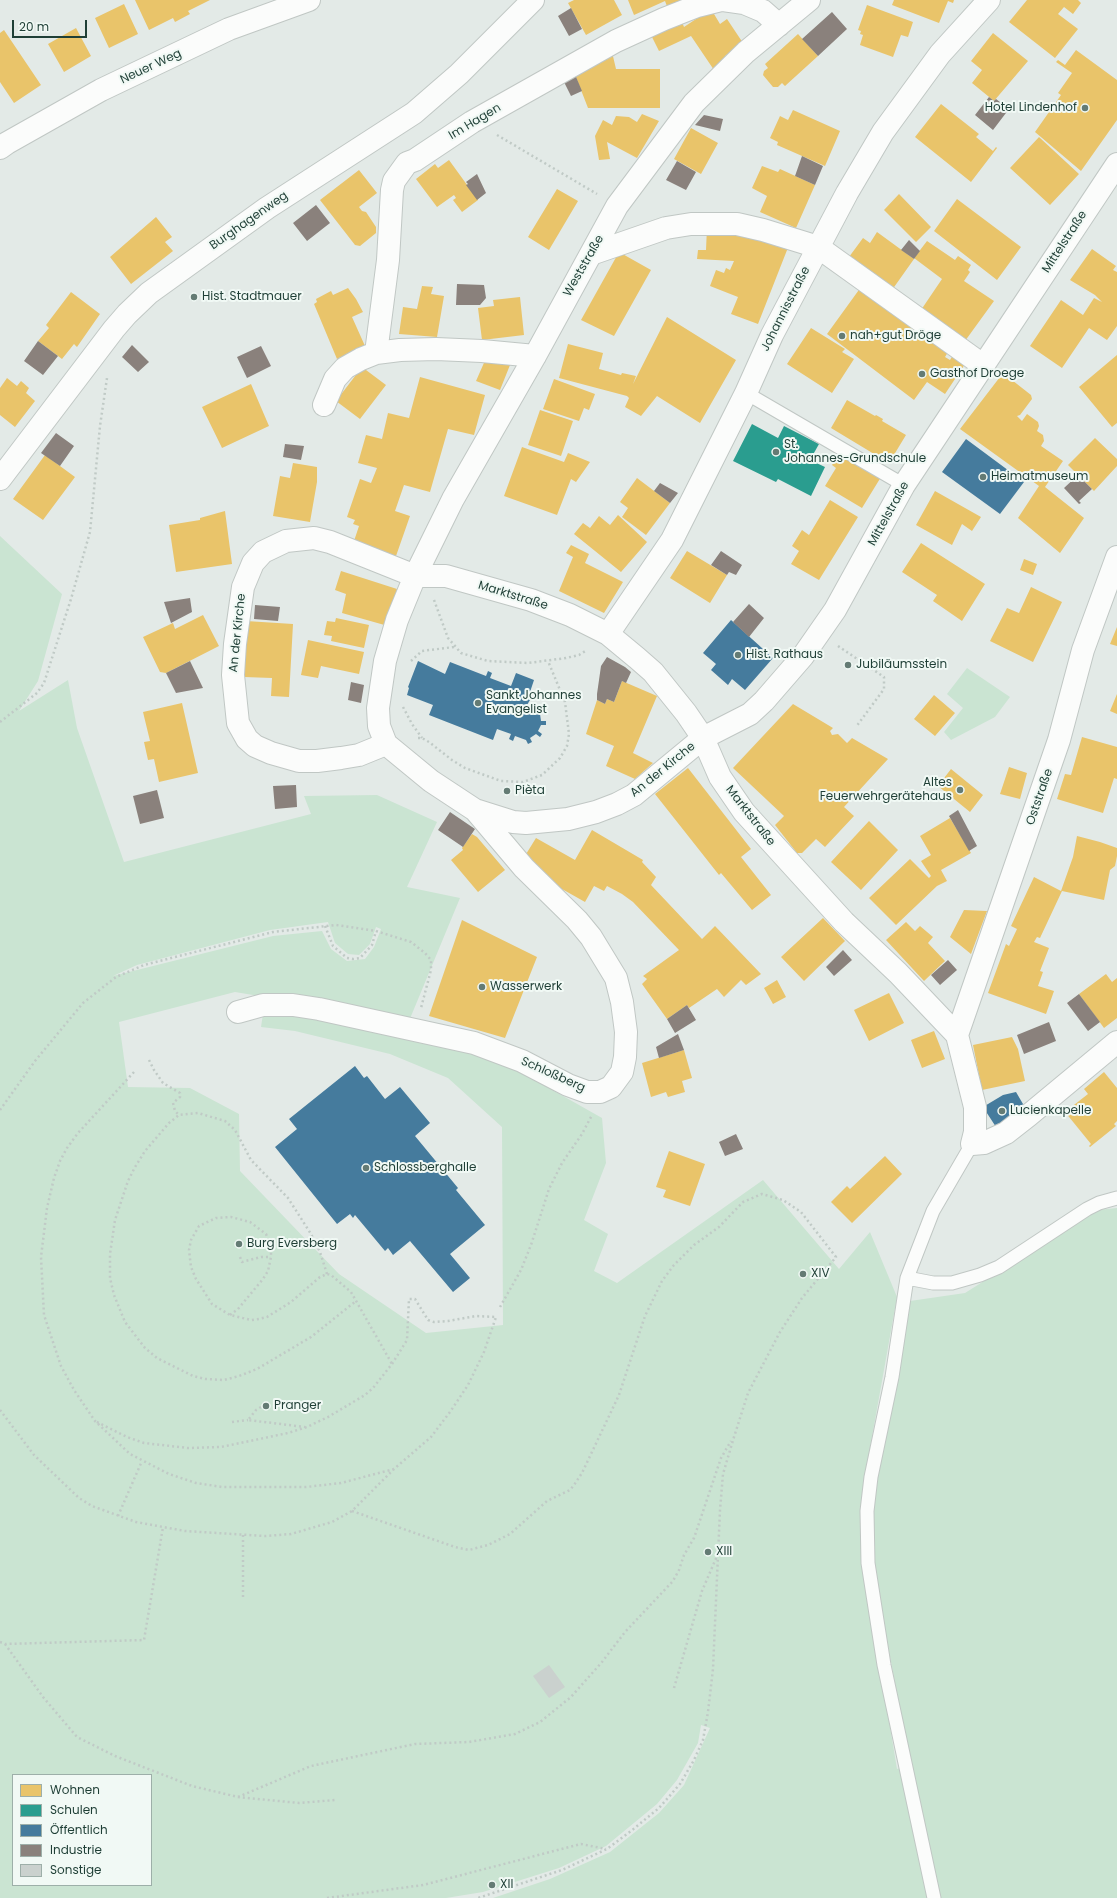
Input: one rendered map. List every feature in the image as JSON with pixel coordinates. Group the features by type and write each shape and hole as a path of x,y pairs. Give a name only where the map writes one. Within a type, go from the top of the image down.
{"street":[{"name":"Neuer Weg","path":"0,148 102,90 229,30 309,0"},
{"name":"Burghagenweg","path":"0,479 126,314 149,293 267,208 414,113 459,74 534,0"},
{"name":"Im Hagen","path":"376,353 388,260 394,181 407,163 415,160 472,122 616,41 664,19 698,6 722,0 744,3 763,11 779,25"},
{"name":"Weststraße","path":"415,576 453,499 535,356 617,206 694,103 746,52 809,0"},
{"name":"Johannisstraße","path":"608,634 672,540 746,392 772,335 818,247 884,132 940,54 989,0"},
{"name":"Mittelstraße","path":"703,738 755,710 779,685 818,634 835,610 904,485 1117,164"},
{"path":"591,254 666,228 691,224 737,224 763,230 818,247 984,366"},
{"path":"324,405 335,380 345,368 376,353 400,350 436,349 482,351 535,356"},
{"name":"An der Kirche","path":"386,744 359,755 317,761 299,761 271,753 255,746 247,739 238,723 233,675 238,616 243,587 253,563 263,552 286,541 314,538 330,542 415,576 397,620 380,683 378,708 379,726 386,744 431,781 475,810 513,822 526,823 568,819 596,812 617,804 634,795 703,738"},
{"name":"Oststraße","path":"957,1035 1055,753 1083,650 1117,557"},
{"name":"Marktstraße","path":"415,576 446,576 531,600 570,615 608,634 653,672 686,713 703,738 720,777 744,812 844,922 898,973 957,1035 975,1107 975,1132 972,1144"},
{"name":"Schloßberg","path":"238,1012 263,1005 293,1005 415,1029 474,1043 522,1061 587,1092 600,1092 611,1087 622,1072 625,1057 626,1024 616,978 591,937 524,868 475,810"},
{"path":"972,1144 984,1143 1006,1133 1117,1042"}],"lane":[{"path":"746,392 904,485"},
{"path":"934,1898 884,1665 871,1587 866,1537 867,1511 871,1477 892,1376 907,1278 933,1211 972,1144"},
{"path":"907,1278 933,1283 952,1283 980,1275 998,1267 1087,1209 1099,1203 1117,1198"}],"path":[{"path":"472,122 511,142 617,206"},
{"path":"0,722 37,692 44,683 71,599 90,532 100,426 108,376"},
{"path":"434,601 448,638 461,653 488,661 528,663 579,655 588,650"},
{"path":"818,634 884,677 884,688 856,727"},
{"path":"409,664 422,651 455,647"},
{"path":"401,703 412,724 422,738 465,768 490,778 514,783 531,780 542,775 560,758 567,746 570,734 565,702 548,661"},
{"path":"386,744 422,738"},
{"path":"325,926 333,946 347,958 353,959 360,958 372,945 376,931"},
{"path":"0,1110 35,1061 83,1003 116,977 144,965 273,932 325,926 342,926 376,931 411,942 431,960 431,970 415,1029"},
{"path":"149,1060 163,1083 180,1093 180,1097 173,1103 173,1107 179,1115"},
{"path":"134,1072 78,1133 60,1161 47,1208 43,1233 41,1277 44,1315 61,1366 74,1390 95,1421 130,1454 169,1474 196,1483 222,1487 306,1488 341,1483 394,1469"},
{"path":"500,1307 514,1282 528,1251 549,1189 562,1163 590,1120 600,1092"},
{"path":"327,1274 320,1252 288,1198 246,1155 231,1125 218,1118 198,1113 179,1115 169,1123 145,1151 135,1167 122,1197 112,1233 110,1278 114,1295 125,1322 144,1348 167,1363 193,1376 205,1379 224,1380 257,1369 275,1359 311,1337 356,1301"},
{"path":"352,1511 455,1547 469,1550 488,1545 510,1534 547,1501 570,1490 582,1473 619,1395 644,1316 662,1281 674,1265 694,1245 718,1227 743,1202 762,1194 783,1200 801,1212 836,1258 802,1298 780,1332 748,1393 723,1474 713,1669 703,1740 694,1760 680,1784 658,1808 631,1831 606,1849 562,1870 478,1898"},
{"path":"230,1315 238,1309 265,1276 271,1257 270,1246 266,1234 250,1222 230,1217 216,1218 199,1226 191,1240 189,1250 191,1267 196,1279 212,1304 230,1315 251,1320 267,1317 306,1290 320,1277 327,1274 335,1277 344,1285 356,1301 392,1364"},
{"path":"240,1258 242,1262 261,1257 271,1257"},
{"path":"0,1410 34,1455 53,1475 86,1502 118,1516 185,1531 264,1536 291,1534 317,1528 352,1511 394,1469 431,1437 458,1401 484,1352 496,1317 476,1316 434,1322 428,1320 415,1299 411,1298 408,1302 407,1340 392,1364 365,1395 307,1427 246,1443 188,1448 144,1443 127,1437 95,1421"},
{"path":"248,1420 256,1410 261,1407"},
{"path":"232,1422 248,1420 307,1427"},
{"path":"238,1797 311,1766 415,1744 469,1742 515,1734 540,1722 571,1697 602,1662 625,1632 672,1581 679,1570 684,1555 694,1538 721,1458 734,1437"},
{"path":"118,1516 142,1461"},
{"path":"0,1642 5,1644 144,1640 163,1527"},
{"path":"243,1535 243,1597"},
{"path":"674,1688 702,1591 718,1554"},
{"path":"5,1644 43,1697 77,1737 115,1756 192,1786 238,1797 299,1802 335,1800"},
{"path":"327,1898 423,1884 581,1844 606,1849"}],"green space":[{"path":"0,536 62,594 38,681 19,711 68,680 77,728 124,862 311,814 304,796 377,795 437,822 407,887 460,898 409,1021 235,992 119,1022 128,1087 190,1088 239,1114 240,1171 339,1274 426,1333 503,1325 502,1127 448,1078 390,1054 295,1031 261,1027 263,1014 291,1014 459,1049 517,1070 602,1118 606,1163 584,1220 608,1234 594,1271 617,1283 763,1180 839,1269 870,1232 897,1297 865,1476 863,1564 897,1769 911,1765 879,1600 873,1559 872,1515 877,1473 910,1301 965,1293 1097,1210 1117,1208 1117,1898 493,1898 550,1879 610,1852 659,1813 684,1785 710,1728 701,1725 698,1743 677,1780 657,1804 606,1846 559,1868 483,1892 446,1898 0,1898","holes":["328,922 335,943 348,954 359,955 370,944 376,927 381,929 374,947 365,959 347,961 331,949 322,931 273,936 113,976 137,965 270,930"]},
{"path":"967,668 1010,697 995,717 951,740 944,732 963,708 947,694"}],"building: Wohnen":[{"path":"135,0 210,0 188,11 190,14 175,22 173,18 149,30"},
{"path":"574,0 614,0 622,15 586,35 568,3"},
{"path":"628,0 689,0 668,9 665,1 634,15"},
{"path":"894,0 954,0 953,3 948,1 939,23 892,5"},
{"path":"1027,0 1078,0 1081,3 1073,14 1064,7 1058,14 1078,29 1055,58 1009,22"},
{"path":"124,4 138,34 109,48 95,18"},
{"path":"867,5 913,22 908,37 901,35 893,57 860,45 863,35 860,34 861,31 858,30"},
{"path":"711,9 720,24 727,19 743,43 725,56 728,61 714,70 691,36 659,51 651,35 681,20 684,27"},
{"path":"76,28 91,56 64,72 48,44"},
{"path":"4,30 41,85 14,103 0,82 0,33"},
{"path":"993,33 1028,61 994,101 972,83 982,70 971,61"},
{"path":"798,34 818,56 785,86 782,83 778,87 773,87 763,75 764,71 768,68 765,64"},
{"name":"Hotel Lindenhof","path":"1076,50 1117,80 1117,120 1081,171 1035,132 1061,95 1058,93 1072,73 1056,62 1058,60 1065,65"},
{"path":"612,52 616,69 660,69 660,108 588,108 574,72"},
{"path":"941,104 979,134 976,137 993,151 996,147 997,148 971,182 915,137"},
{"path":"793,110 840,131 825,166 777,145 778,142 770,138 780,116 788,120"},
{"path":"642,114 659,121 637,158 607,142 610,159 599,160 595,136 603,120 612,125 616,116 629,117 637,122"},
{"path":"691,128 718,143 701,174 674,159"},
{"path":"1039,137 1079,174 1050,205 1010,168"},
{"path":"449,160 478,200 462,212 453,200 456,198 454,195 437,207 416,179 435,164 438,168"},
{"path":"762,166 778,172 780,169 815,185 796,228 760,212 767,196 752,188"},
{"path":"359,170 377,193 359,207 362,211 366,212 376,227 376,233 360,246 355,245 320,200"},
{"path":"557,189 578,201 549,250 528,237"},
{"path":"899,194 931,227 916,242 884,210"},
{"path":"957,199 1021,247 997,280 934,231"},
{"path":"156,217 172,237 165,242 173,251 131,284 110,257"},
{"path":"707,227 789,245 758,324 731,314 738,297 710,286 716,270 724,273 726,268 730,270 734,261 697,259 698,250 706,250"},
{"path":"877,232 914,259 892,290 849,257 863,238 870,243"},
{"path":"927,241 955,260 958,256 971,265 968,270 970,272 964,281 994,301 965,341 921,310 942,279 914,258"},
{"path":"1092,249 1116,266 1113,270 1117,272 1117,326 1107,340 1089,328 1062,368 1030,346 1061,300 1083,315 1094,298 1102,302 1095,295 1070,280"},
{"path":"619,252 651,270 614,336 581,320"},
{"path":"422,286 433,287 431,294 444,296 437,337 399,334 403,307 417,309"},
{"path":"861,287 948,352 945,357 950,360 955,352 967,361 945,394 927,382 914,400 827,334"},
{"path":"348,288 363,312 352,317 365,346 337,359 314,304 317,302 316,299 331,291 333,295"},
{"path":"71,292 100,314 77,347 74,344 62,359 38,341 49,328 46,325"},
{"path":"520,297 524,335 482,340 478,308 494,306 493,300"},
{"path":"667,317 736,360 700,423 657,396 641,416 625,407 629,398 627,396 559,378 568,344 603,353 599,369 621,375 622,373 636,376 633,384"},
{"path":"811,328 845,349 842,352 854,359 832,393 787,364"},
{"path":"1117,355 1117,423 1112,427 1079,387"},
{"path":"487,356 510,365 500,390 476,381"},
{"path":"362,367 386,385 360,419 336,401"},
{"path":"1003,373 1031,395 1032,399 1020,415 1017,416 1022,421 1027,414 1038,422 1039,426 1037,431 1043,435 1044,441 1041,446 1063,461 1045,487 1084,518 1060,553 1018,518 1039,486 960,429"},
{"path":"420,377 485,395 474,435 448,429 430,492 404,485 395,511 410,516 396,556 354,541 359,526 353,524 355,520 347,517 360,479 371,483 377,468 358,463 366,435 382,439 388,413 409,418"},
{"path":"7,378 17,386 21,381 29,388 26,393 35,401 15,427 0,415 0,388"},
{"path":"554,379 595,394 589,410 584,408 579,421 543,409"},
{"path":"251,384 269,426 222,448 202,407"},
{"path":"847,400 883,419 882,421 906,435 889,463 831,428"},
{"path":"540,410 573,421 561,456 528,445"},
{"path":"1095,438 1117,459 1117,466 1094,491 1068,465"},
{"path":"522,447 564,462 568,453 590,462 576,482 571,479 557,515 504,496"},
{"path":"840,453 881,477 862,508 825,486 836,468 832,465"},
{"path":"45,455 75,477 43,520 13,499"},
{"path":"293,463 317,467 317,482 310,522 273,516 280,476 290,478"},
{"path":"637,478 670,503 646,535 622,517 628,508 620,502"},
{"path":"935,491 981,517 972,531 962,524 952,545 916,525"},
{"path":"830,500 858,517 819,580 791,564 799,551 792,546 802,530 809,535"},
{"path":"225,511 232,564 176,572 169,525 200,520 200,518"},
{"path":"618,515 647,542 621,572 574,534 583,523 590,528 599,516 610,525"},
{"path":"921,543 985,584 962,621 933,601 937,595 902,572"},
{"path":"571,545 589,554 585,563 623,582 604,613 559,591 573,557 566,553"},
{"path":"687,551 727,575 710,603 670,578"},
{"path":"1024,559 1037,564 1033,575 1020,570"},
{"path":"341,571 397,589 388,626 342,613 346,594 335,590"},
{"path":"1031,587 1062,602 1033,662 990,641 1007,608 1019,613"},
{"path":"203,615 219,646 166,673 160,672 143,637 173,623 175,629"},
{"path":"336,618 369,625 364,648 331,641 332,636 324,635 327,621 335,622"},
{"path":"246,621 293,624 289,697 271,696 272,678 244,677"},
{"path":"1117,627 1117,646 1110,644"},
{"path":"308,640 364,652 359,674 321,666 318,678 301,675"},
{"path":"622,681 657,696 633,753 653,763 635,779 606,766 614,746 586,734 597,700 605,704 607,699 614,702"},
{"path":"1117,694 1117,714 1110,711"},
{"path":"934,695 955,713 935,736 914,719"},
{"path":"182,703 198,773 159,782 154,759 148,760 144,742 150,741 143,712"},
{"path":"793,704 833,728 830,731 832,735 838,734 847,743 852,738 888,759 844,807 854,816 825,847 816,839 802,853 797,853 775,825 784,816 733,768"},
{"path":"1082,737 1117,747 1117,779 1114,778 1103,813 1057,799 1065,774 1071,775"},
{"path":"1009,767 1027,773 1020,799 1000,794"},
{"path":"688,768 751,849 741,857 771,895 752,910 721,873 719,875 655,794"},
{"name":"Altes Feuerwehrgerätehaus","path":"951,769 983,795 970,812 938,786"},
{"path":"950,818 971,853 941,870 947,881 937,886 896,925 869,898 910,859 929,878 931,876 921,861 931,855 920,836"},
{"path":"869,821 898,850 861,890 831,862"},
{"path":"592,830 643,860 642,862 656,877 651,885 702,939 715,926 761,974 746,985 741,980 724,997 717,989 689,1008 687,1005 667,1019 642,984 647,979 643,976 679,950 633,902 622,894 607,886 604,891 594,886 585,902 546,880 523,859 536,838 575,860"},
{"path":"472,834 477,837 505,870 478,892 451,860 463,850 462,848"},
{"path":"1077,836 1117,848 1117,856 1115,866 1110,870 1104,900 1062,891 1040,938 1037,937 1034,942 1049,948 1040,971 1043,972 1038,986 1054,991 1046,1014 988,993 1006,944 1009,946 1017,929 1011,926 1034,877 1061,891 1073,857"},
{"path":"964,910 987,911 971,954 950,937"},
{"path":"823,918 845,941 804,981 781,957"},
{"name":"Wasserwerk","path":"462,920 537,957 505,1038 429,1016"},
{"path":"906,922 915,931 920,926 933,937 928,943 945,961 924,981 886,940"},
{"path":"1106,974 1112,982 1117,978 1117,1018 1104,1028 1079,994"},
{"path":"777,980 786,997 773,1004 764,988"},
{"path":"889,993 904,1023 869,1041 854,1010"},
{"path":"934,1031 945,1059 922,1068 911,1040"},
{"path":"1012,1037 1018,1049 1025,1081 982,1090 973,1045"},
{"path":"684,1050 692,1078 682,1081 685,1092 668,1097 666,1092 651,1097 642,1063"},
{"path":"1104,1072 1117,1088 1117,1121 1114,1124 1116,1126 1090,1147 1089,1146 1091,1144 1065,1112 1088,1094 1084,1089"},
{"path":"669,1151 705,1164 690,1206 663,1197 666,1190 656,1187"},
{"path":"885,1156 902,1174 852,1223 831,1202 847,1186 850,1189"}],"building: Schulen":[{"name":"St. Johannes-Grundschule","path":"752,424 778,438 784,426 819,444 810,460 825,467 811,496 778,479 776,482 733,461"}],"building: Öffentlich":[{"name":"Heimatmuseum","path":"966,439 1024,482 1000,514 942,472"},
{"name":"Hist. Rathaus","path":"731,620 773,658 745,690 732,679 728,685 711,670 716,664 703,653"},
{"name":"Sankt Johannes Evangelist","path":"418,661 445,674 450,662 486,676 488,671 492,673 490,678 511,686 516,673 534,680 528,698 530,700 527,705 539,709 542,708 544,712 540,714 541,721 546,721 546,725 541,725 538,731 542,734 540,737 536,734 530,738 532,742 528,744 526,740 515,736 513,741 509,739 511,734 497,729 493,740 429,715 433,705 407,695 408,687"},
{"name":"Schlossberghalle","path":"355,1066 364,1078 367,1076 385,1099 400,1087 430,1123 415,1136 458,1188 456,1190 485,1225 450,1254 470,1278 453,1292 410,1241 393,1255 388,1248 385,1251 355,1215 353,1218 350,1214 337,1224 275,1147 297,1129 289,1119"},
{"name":"Lucienkapelle","path":"1016,1092 1023,1104 1016,1115 996,1127 983,1107 1003,1095"}],"building: Industrie":[{"path":"571,8 582,29 569,36 558,16"},
{"path":"832,12 847,29 818,56 802,39"},
{"path":"574,72 582,91 571,96 562,78"},
{"path":"989,97 994,101 996,99 1009,109 993,130 975,115"},
{"path":"704,115 723,119 720,131 695,125"},
{"path":"802,156 823,166 815,185 795,176"},
{"path":"677,161 696,172 686,190 666,180"},
{"path":"477,174 486,193 477,200 466,185 468,184 466,182"},
{"path":"316,205 330,223 307,241 293,223"},
{"path":"909,240 920,251 914,259 901,250"},
{"path":"457,284 484,285 486,298 480,305 456,305"},
{"path":"38,341 58,356 43,375 24,361"},
{"path":"132,345 149,362 138,372 122,357"},
{"path":"261,346 271,366 247,378 237,357"},
{"path":"56,433 74,446 60,466 41,453"},
{"path":"285,444 304,446 301,460 283,457"},
{"path":"1078,475 1092,489 1079,501 1081,503 1079,504 1064,488"},
{"path":"660,483 678,493 670,503 654,491"},
{"path":"721,551 742,565 736,575 729,572 727,575 711,565"},
{"path":"190,598 192,612 171,623 164,602"},
{"path":"749,604 764,618 749,637 733,622"},
{"path":"255,605 280,607 278,621 254,619"},
{"path":"607,657 631,672 626,683 622,681 614,702 607,699 605,704 597,700 597,694 601,666"},
{"path":"190,661 203,688 176,693 166,673"},
{"path":"351,682 364,685 361,703 348,700"},
{"path":"296,785 297,807 275,809 273,786"},
{"path":"157,790 164,818 140,824 133,796"},
{"path":"958,810 977,846 969,851 949,816"},
{"path":"450,812 475,829 463,847 438,830"},
{"path":"843,950 852,960 834,976 826,967"},
{"path":"948,960 957,970 940,985 931,975"},
{"path":"1079,994 1100,1022 1088,1031 1067,1003"},
{"path":"687,1005 696,1020 675,1033 667,1019"},
{"path":"1049,1022 1056,1041 1024,1054 1017,1035"},
{"path":"678,1034 684,1050 659,1058 656,1047"},
{"path":"736,1134 743,1149 725,1156 719,1142"}],"building: Sonstige":[{"path":"549,1665 565,1687 549,1698 533,1676"}],"place":[{"name":"Hotel Lindenhof","path":"1085,108"},
{"name":"Hist. Stadtmauer","path":"194,297"},
{"name":"nah+gut Dröge","path":"842,336"},
{"name":"Gasthof Droege","path":"922,374"},
{"name":"St. Johannes-Grundschule","path":"776,452"},
{"name":"Heimatmuseum","path":"983,477"},
{"name":"Hist. Rathaus","path":"738,655"},
{"name":"Jubiläumsstein","path":"848,665"},
{"name":"Sankt Johannes Evangelist","path":"478,703"},
{"name":"Altes Feuerwehrgerätehaus","path":"960,790"},
{"name":"Pièta","path":"507,791"},
{"name":"Wasserwerk","path":"482,987"},
{"name":"Lucienkapelle","path":"1002,1111"},
{"name":"Schlossberghalle","path":"366,1168"},
{"name":"Burg Eversberg","path":"239,1244"},
{"name":"XIV","path":"803,1274"},
{"name":"Pranger","path":"266,1406"},
{"name":"XIII","path":"708,1552"},
{"name":"XII","path":"492,1885"}]}
